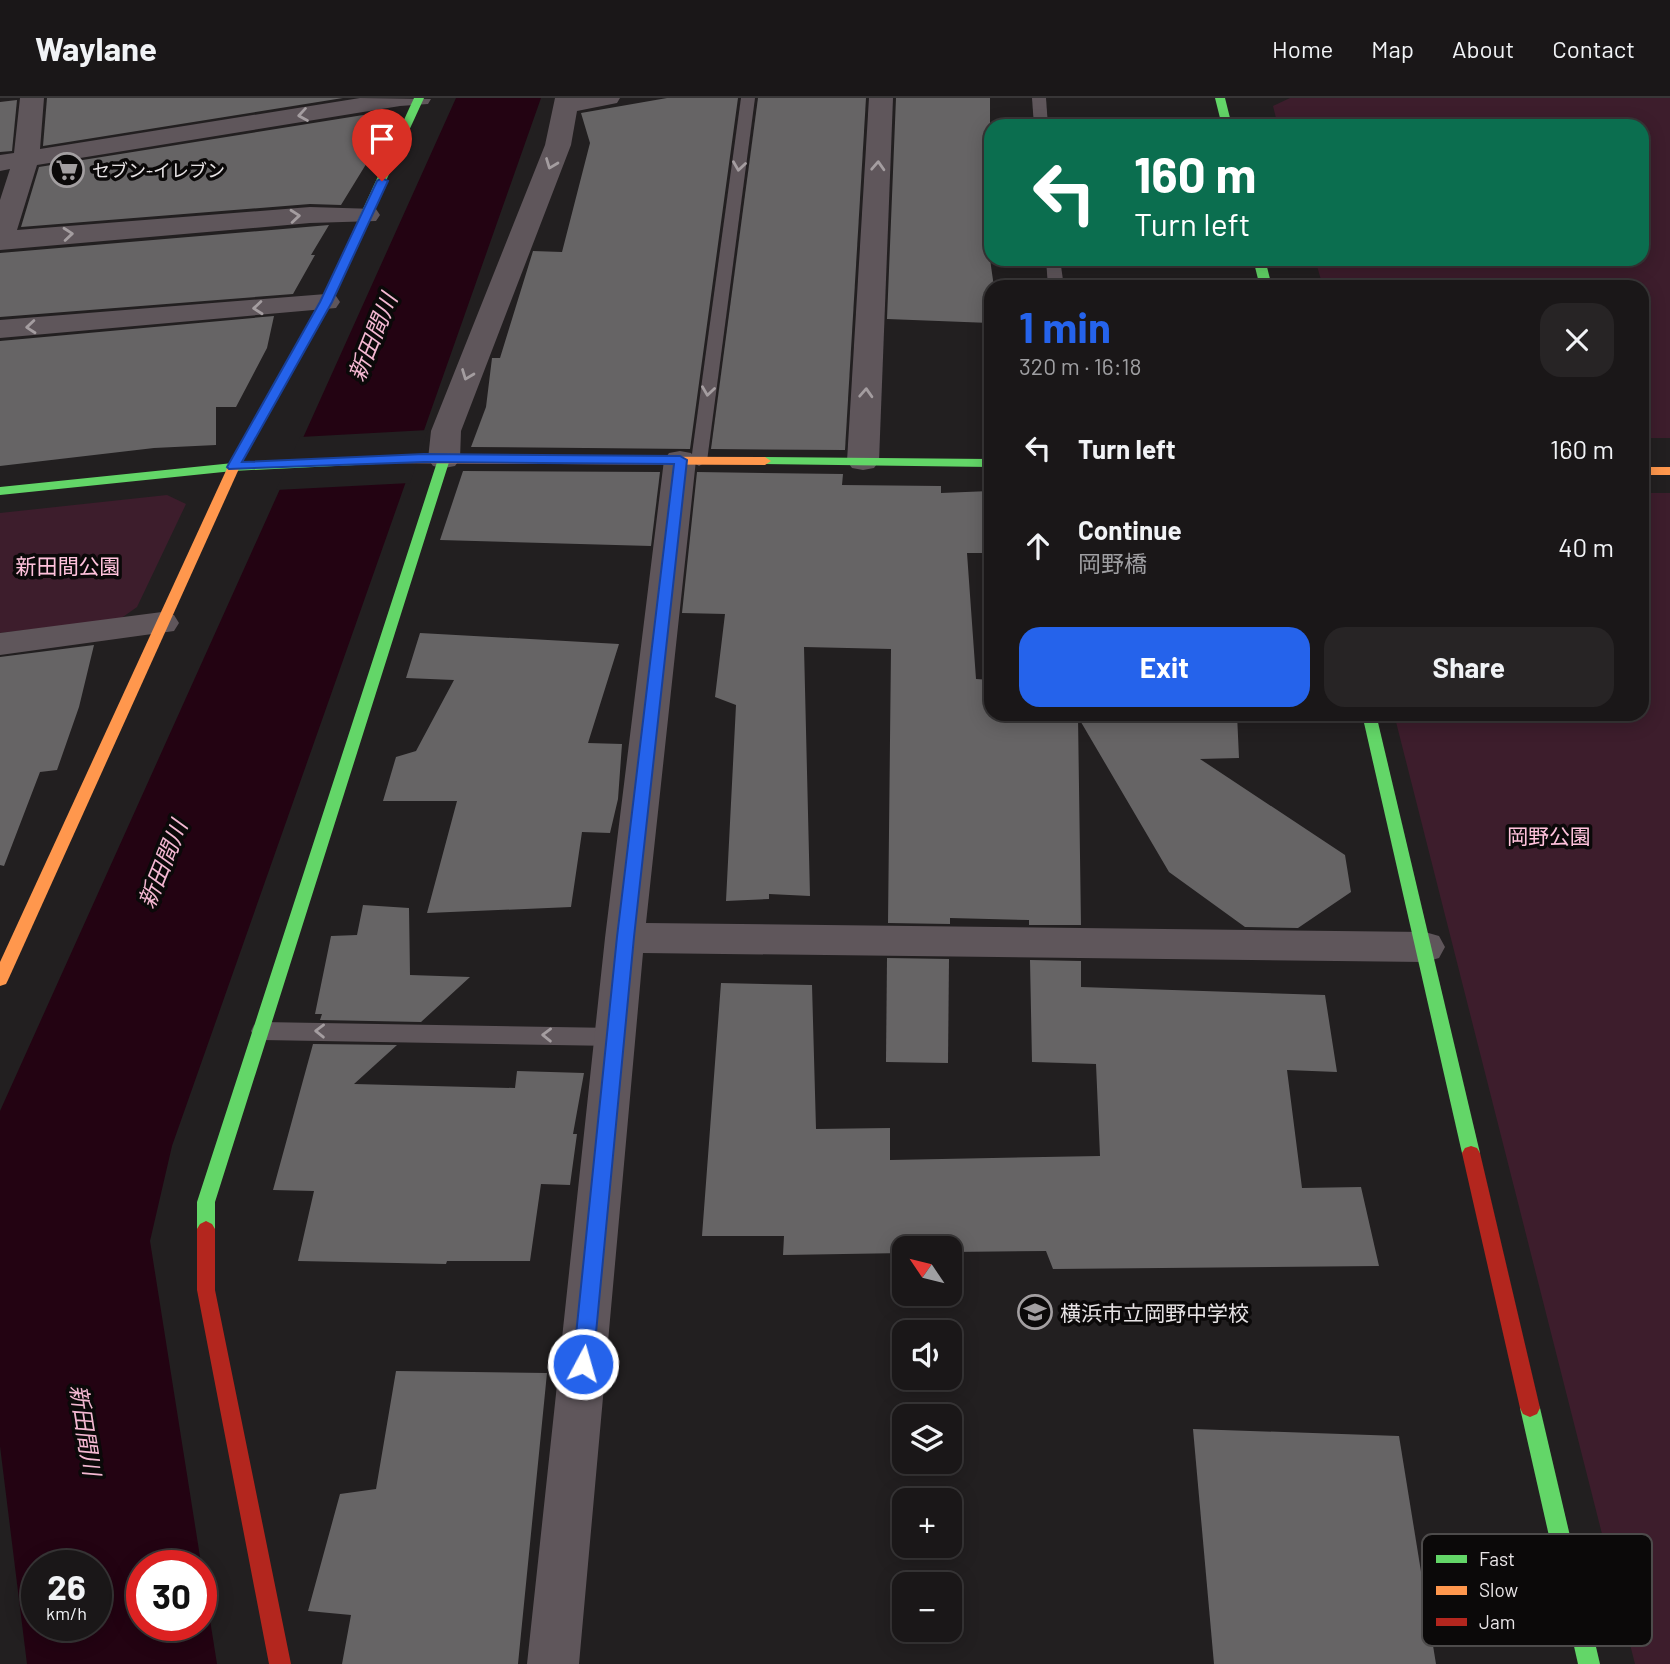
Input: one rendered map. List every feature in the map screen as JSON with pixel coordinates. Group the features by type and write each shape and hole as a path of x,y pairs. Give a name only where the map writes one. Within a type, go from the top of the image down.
{"street":[{"path":"32,98 26,159 1,240 310,215 368,215"},
{"path":"0,163 419,98 368,215 326,302 233,467 0,980"},
{"path":"280,1664 206,1290 206,1202 262,1031 434,458 558,145 567,101 608,98"},
{"path":"863,461 881,98"},
{"path":"1220,98 1225,119"},
{"path":"0,329 326,302"},
{"path":"0,491 268,464 434,458 984,463"},
{"path":"553,1664 625,937 690,460"},
{"path":"1649,471 1670,471"},
{"path":"0,644 162,623"},
{"path":"1371,721 1559,1534"},
{"path":"625,937 1425,947"},
{"path":"1585,1646 1589,1664"}],"lane":[{"path":"690,460 748,98"},
{"path":"1039,98 1040,119"},
{"path":"262,1031 615,1037"}],"green space":[{"path":"1290,98 1670,98 1670,438 1649,438 1649,280 1321,280 1317,266 1649,266 1649,119 1276,119 1273,106"},
{"name":"岡野公園","path":"1649,493 1670,493 1670,1664 1635,1664 1630,1646 1652,1646 1652,1534 1602,1534 1396,721 1649,721"},
{"name":"新田間公園","path":"167,495 186,504 137,607 120,619 0,633 0,513"}],"water":[{"name":"新田間川","path":"456,98 541,98 172,1146 150,1241 199,1550 126,1550 126,1641 213,1641 217,1664 27,1664 24,1641 112,1641 112,1550 21,1550 21,1616 0,1446 0,1111"}],"pier":[{"path":"428,430 410,483 276,490 300,437"}],"building":[{"path":"47,98 343,98 43,146"},
{"path":"667,98 738,98 690,449 471,447 486,407 492,358 500,358 533,251 562,252 590,143 581,113"},
{"path":"758,98 866,98 845,450 711,449"},
{"path":"896,98 990,98 990,119 984,119 984,266 991,266 993,280 984,280 984,323 887,319"},
{"path":"17,100 12,151 0,152 0,102"},
{"path":"382,112 380,141 368,142 368,161 341,205 310,204 21,227 39,167"},
{"path":"329,225 293,294 0,317 0,253"},
{"path":"274,316 267,348 236,407 216,407 216,445 154,448 0,466 0,341"},
{"path":"463,471 660,472 651,546 440,540"},
{"path":"697,472 843,474 842,485 941,486 941,493 984,491 984,553 967,553 976,679 984,680 984,721 1078,721 1081,925 1029,925 1029,920 950,918 950,924 888,923 891,649 804,647 810,896 769,894 769,899 726,901 736,705 715,697 725,614 682,613"},
{"path":"420,633 619,644 588,743 622,744 618,799 610,833 582,832 571,907 427,913 457,801 383,801 396,757 416,751 454,680 406,678"},
{"path":"94,645 79,707 57,770 40,772 4,866 0,865 0,657"},
{"path":"1080,721 1237,721 1239,758 1200,759 1345,855 1351,892 1298,928 1245,927 1169,872"},
{"path":"363,905 409,908 410,975 470,977 421,1022 320,1020 322,1014 315,1014 331,936 357,935"},
{"path":"887,958 949,959 948,1063 886,1062"},
{"path":"1030,960 1081,961 1081,987 1325,995 1337,1072 1287,1070 1302,1188 1361,1187 1379,1266 1053,1269 1046,1251 962,1252 962,1236 892,1236 892,1253 783,1255 784,1236 702,1236 721,983 812,985 816,1129 890,1128 890,1160 1100,1156 1096,1064 1032,1062"},
{"path":"313,1044 397,1045 354,1084 515,1088 517,1071 584,1073 573,1134 577,1134 570,1185 541,1184 530,1261 447,1261 446,1264 298,1261 314,1191 273,1190"},
{"path":"396,1371 547,1373 518,1664 342,1664 351,1615 308,1611 340,1494 376,1489"},
{"path":"1193,1429 1399,1436 1422,1578 1422,1646 1433,1646 1436,1664 1214,1664"}],"traffic: fast":[{"path":"362,222 419,98"},
{"path":"1220,98 1225,119"},
{"path":"1261,266 1264,280"},
{"path":"206,1229 206,1202 444,459"},
{"path":"0,491 233,467 392,460"},
{"path":"765,461 984,463"},
{"path":"1371,721 1471,1153"},
{"path":"1530,1408 1559,1534"},
{"path":"1585,1646 1589,1664"}],"traffic: slow":[{"path":"392,460 765,461"},
{"path":"0,980 236,462"},
{"path":"1649,471 1670,471"}],"traffic: jam":[{"path":"236,462 326,302 362,222"},
{"path":"1471,1153 1530,1408"},
{"path":"206,1229 206,1290 280,1664"}],"place":[{"name":"セブン-イレブン","path":"67,170"},
{"name":"横浜市立岡野中学校","path":"1035,1312"}],"route":[{"path":"382,181 326,302 233,467 424,458 680,460 625,937 583,1364"}]}
